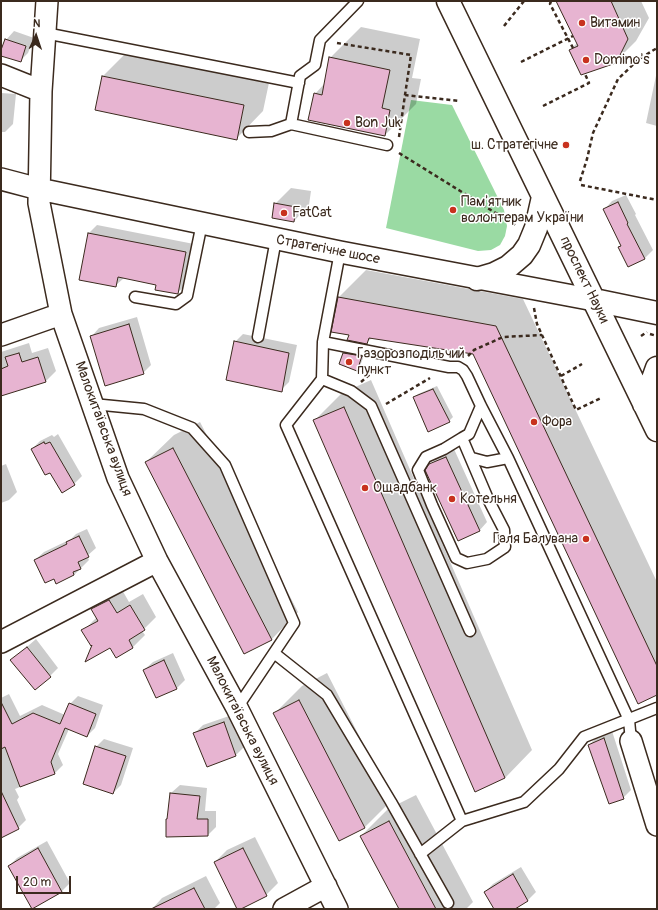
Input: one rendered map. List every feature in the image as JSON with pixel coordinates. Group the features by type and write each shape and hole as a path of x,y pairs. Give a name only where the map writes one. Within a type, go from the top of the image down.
{"main road":[{"name":"проспект Науки","path":"448,1 657,430"},
{"path":"477,279 494,274 508,267 522,255 529,245 536,228 543,197"},
{"name":"Стратегічне шосе","path":"594,300 657,313"},
{"path":"644,404 657,368"}],"street":[{"name":"Малокитаївська вулиця","path":"48,1 41,91 39,203 41,221 61,314 118,478 158,561 237,708 337,909"},
{"path":"1,75 41,91"},
{"name":"Стратегічне шосе","path":"1,179 39,189 276,239 477,279 594,300"},
{"path":"1,335 61,314"},
{"path":"1,642 158,561"},
{"path":"631,741 657,825"},
{"path":"284,909 326,886"}],"lane":[{"path":"291,124 300,76 315,65 320,40 358,1"},
{"path":"45,33 299,83"},
{"path":"249,132 271,131 291,124 387,145"},
{"path":"135,297 176,304 187,296 202,223"},
{"path":"258,337 276,239"},
{"path":"340,252 323,342 322,379 286,425 462,821"},
{"path":"323,342 449,367 458,367 463,370 508,458 628,720 631,741"},
{"path":"322,379 351,391 371,406 470,631"},
{"path":"93,404 144,409 192,428 225,464 294,622 237,708"},
{"path":"462,438 472,458 488,499 504,530 504,547 487,559 467,563 456,558 418,470 426,457 444,449 462,438 469,434 481,406"},
{"path":"472,458 487,462 508,458"},
{"path":"274,653 327,695 391,802 448,903"},
{"path":"420,854 462,821 524,802 559,769 584,737 657,708"}],"path":[{"path":"504,26 524,1"},
{"path":"551,1 550,4 573,48"},
{"path":"522,62 573,36"},
{"path":"320,40 411,55 398,138 387,145 516,226"},
{"path":"580,181 593,133 618,79 639,59 657,48"},
{"path":"543,106 589,84 585,74"},
{"path":"405,95 459,101"},
{"path":"582,185 657,200"},
{"path":"533,303 537,324 576,410 601,398"},
{"path":"463,370 470,352 497,339 511,336 542,335"},
{"path":"351,391 391,355"},
{"path":"561,376 582,364"},
{"path":"373,412 449,367"}],"green space":[{"path":"411,100 452,105 504,210 507,226 505,236 500,245 491,250 478,251 386,228"}],"building":[{"path":"556,1 611,1 628,39 616,63 581,75 569,50 578,46"},
{"path":"5,39 26,46 21,62 1,56 1,50"},
{"path":"329,57 390,70 382,108 390,110 385,136 308,120 314,93 322,95"},
{"path":"102,76 244,105 237,140 95,110"},
{"path":"618,202 628,223 627,224 645,259 628,267 618,247 621,246 603,209"},
{"path":"274,203 296,207 294,222 272,218"},
{"path":"88,233 186,252 178,294 155,290 156,285 118,277 116,287 79,280"},
{"path":"338,297 496,326 657,666 657,695 638,704 473,354 369,338 367,344 347,340 349,335 331,332"},
{"path":"129,324 144,374 105,386 90,336"},
{"path":"234,341 289,353 282,392 226,380"},
{"path":"19,353 22,362 38,357 46,382 1,396 1,369 8,366 5,357"},
{"name":"Газорозподільчий пункт","path":"343,353 362,356 357,371 339,364"},
{"path":"433,389 450,422 428,432 413,397"},
{"path":"344,407 505,778 475,792 313,420"},
{"path":"44,442 45,444 50,442 75,485 62,493 50,473 45,475 31,449"},
{"path":"173,448 272,640 244,654 145,462"},
{"name":"Котельня","path":"446,457 480,531 458,541 425,470 429,464"},
{"path":"79,536 89,557 78,562 81,569 73,572 74,575 56,584 54,579 45,583 34,560 67,544 66,542"},
{"path":"109,600 117,613 130,605 145,630 129,640 133,648 116,658 110,648 85,662 92,645 91,646 81,630 98,621 91,609"},
{"path":"27,647 51,677 35,690 10,660"},
{"path":"164,660 177,689 156,698 143,670"},
{"path":"299,700 365,828 339,841 273,713"},
{"path":"1,702 12,724 33,713 60,724 69,703 96,714 87,737 65,728 51,762 55,774 20,787 5,747 1,749"},
{"path":"224,722 236,756 207,767 193,733"},
{"path":"604,738 624,799 609,804 588,745"},
{"path":"95,746 126,756 113,794 83,784"},
{"path":"1,791 19,829 1,838"},
{"path":"170,793 200,796 197,819 208,819 208,836 166,837 166,819"},
{"path":"389,821 436,909 399,909 360,836"},
{"path":"38,848 62,892 32,909 8,866"},
{"path":"243,848 267,896 241,909 237,909 214,862"},
{"path":"513,874 528,901 515,909 494,909 484,892"},
{"path":"194,888 205,909 151,909"}],"place":[{"name":"Витамин","path":"582,23"},
{"name":"Domino's","path":"586,60"},
{"name":"Bon Juk","path":"347,123"},
{"name":"ш. Стратегічне","path":"566,145"},
{"name":"Пам'ятник волонтерам України","path":"453,210"},
{"name":"FatCat","path":"284,213"},
{"name":"Газорозподільчий пункт","path":"349,362"},
{"name":"Фора","path":"534,422"},
{"name":"Ощадбанк","path":"365,488"},
{"name":"Котельня","path":"452,499"},
{"name":"Галя Балувана","path":"586,539"}]}
